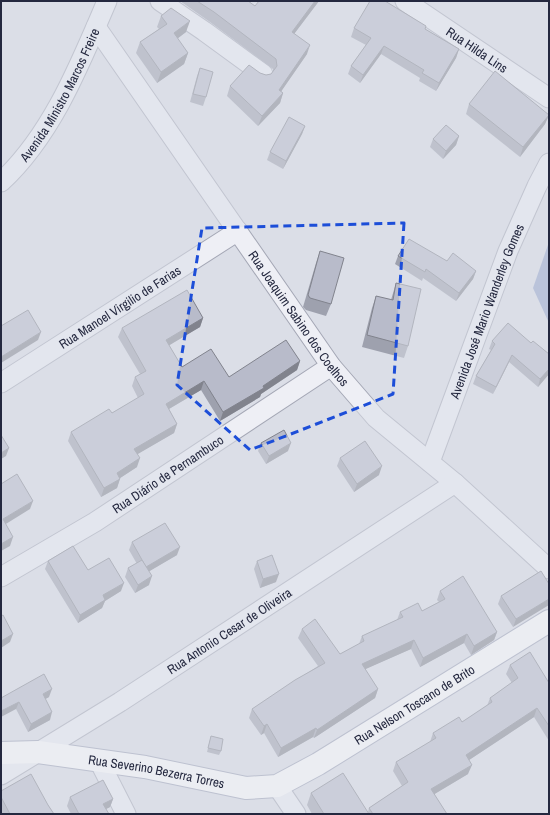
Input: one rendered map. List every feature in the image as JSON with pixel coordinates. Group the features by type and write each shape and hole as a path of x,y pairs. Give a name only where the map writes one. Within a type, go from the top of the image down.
{"main road":[{"name":"Rua Nelson Toscano de Brito","path":"277,786 318,764 549,621"},
{"name":"Rua Severino Bezerra Torres","path":"1,753 38,752 145,768 235,786 257,788 277,786"}],"street":[{"name":"Avenida Ministro Marcos Freire","path":"1,182 17,167 46,126 75,73 107,1"},
{"path":"160,1 263,74"},
{"name":"Rua Hilda Lins","path":"405,1 549,98"},
{"name":"Rua Joaquim Sabino dos Coelhos","path":"96,27 331,366 376,418 455,483 549,569"},
{"name":"Avenida José Mario Wanderley Gomes","path":"430,462 508,251 549,163"},
{"name":"Rua Manoel Virgilio de Farias","path":"1,383 238,230"},
{"name":"Rua Diário de Pernambuco","path":"1,577 95,522 331,366"},
{"name":"Rua Antonio Cesar de Oliveira","path":"1,774 126,698 455,483"},
{"path":"99,761 126,814"},
{"path":"277,786 296,814"}],"highlighted area":[{"path":"404,223 393,394 250,450 177,385 202,228"}],"water":[{"path":"549,242 549,323 533,288"}],"building":[{"path":"197,1 248,1 255,6 259,1 315,1 292,32 310,45 279,90 283,93 262,116 230,86 249,65 260,73 266,75 271,74 277,66 276,59"},
{"path":"370,1 385,1 426,26 425,29 459,49 439,83 422,73 424,70 384,46 363,75 351,66 371,38 354,28"},
{"path":"171,8 190,21 174,33 188,53 161,72 140,42 167,24 161,16"},
{"path":"200,68 213,72 206,97 193,94"},
{"path":"495,71 549,115 523,147 469,104"},
{"path":"289,117 305,126 286,161 270,152"},
{"path":"446,125 459,136 446,151 433,139"},
{"path":"409,239 447,261 453,253 476,271 459,293 426,269 425,272 398,256"},
{"path":"320,251 344,258 331,304 310,298 308,295"},
{"path":"396,283 421,289 408,346 367,335 376,296 393,300"},
{"path":"187,290 203,318 166,340 182,367 211,349 229,377 286,340 300,361 263,386 264,388 223,412 204,381 166,404 177,424 134,449 140,458 117,473 120,479 104,488 71,432 109,409 112,413 144,394 135,377 146,371 122,328"},
{"path":"28,310 41,332 1,357 1,326"},
{"path":"508,323 531,343 533,341 549,354 549,369 540,379 512,355 496,387 476,376 495,344 492,341"},
{"path":"284,430 291,443 269,456 261,443"},
{"path":"1,435 9,448 1,453"},
{"path":"365,441 382,466 357,484 340,458"},
{"path":"17,474 33,501 3,519 13,537 1,544 1,484"},
{"path":"165,523 180,547 146,567 132,542"},
{"path":"73,546 88,570 109,558 124,583 103,595 105,600 80,615 48,561"},
{"path":"272,555 279,574 263,579 257,561"},
{"path":"142,560 152,576 138,585 128,568"},
{"path":"541,571 549,584 549,599 516,619 501,596"},
{"path":"463,576 497,632 474,646 467,634 423,658 414,640 362,664 378,689 317,730 316,728 281,748 267,724 264,726 252,709 295,680 325,663 302,629 315,619 340,654 364,641 362,636 403,617 400,612 418,603 422,611 445,599 440,591"},
{"path":"3,615 13,634 1,641 1,616"},
{"path":"530,652 549,683 549,726 537,708 466,755 472,765 431,789 447,814 373,814 369,808 408,782 396,762 436,738 433,733 459,717 462,722 492,702 490,698 518,678 510,665"},
{"path":"44,674 52,689 43,694 52,712 31,724 19,702 1,711 1,698"},
{"path":"211,736 223,739 221,751 208,748"},
{"path":"343,773 369,814 324,814 311,793"},
{"path":"31,774 54,814 10,814 1,797 1,791"},
{"path":"103,780 113,799 103,804 109,814 79,814 70,797"}]}
